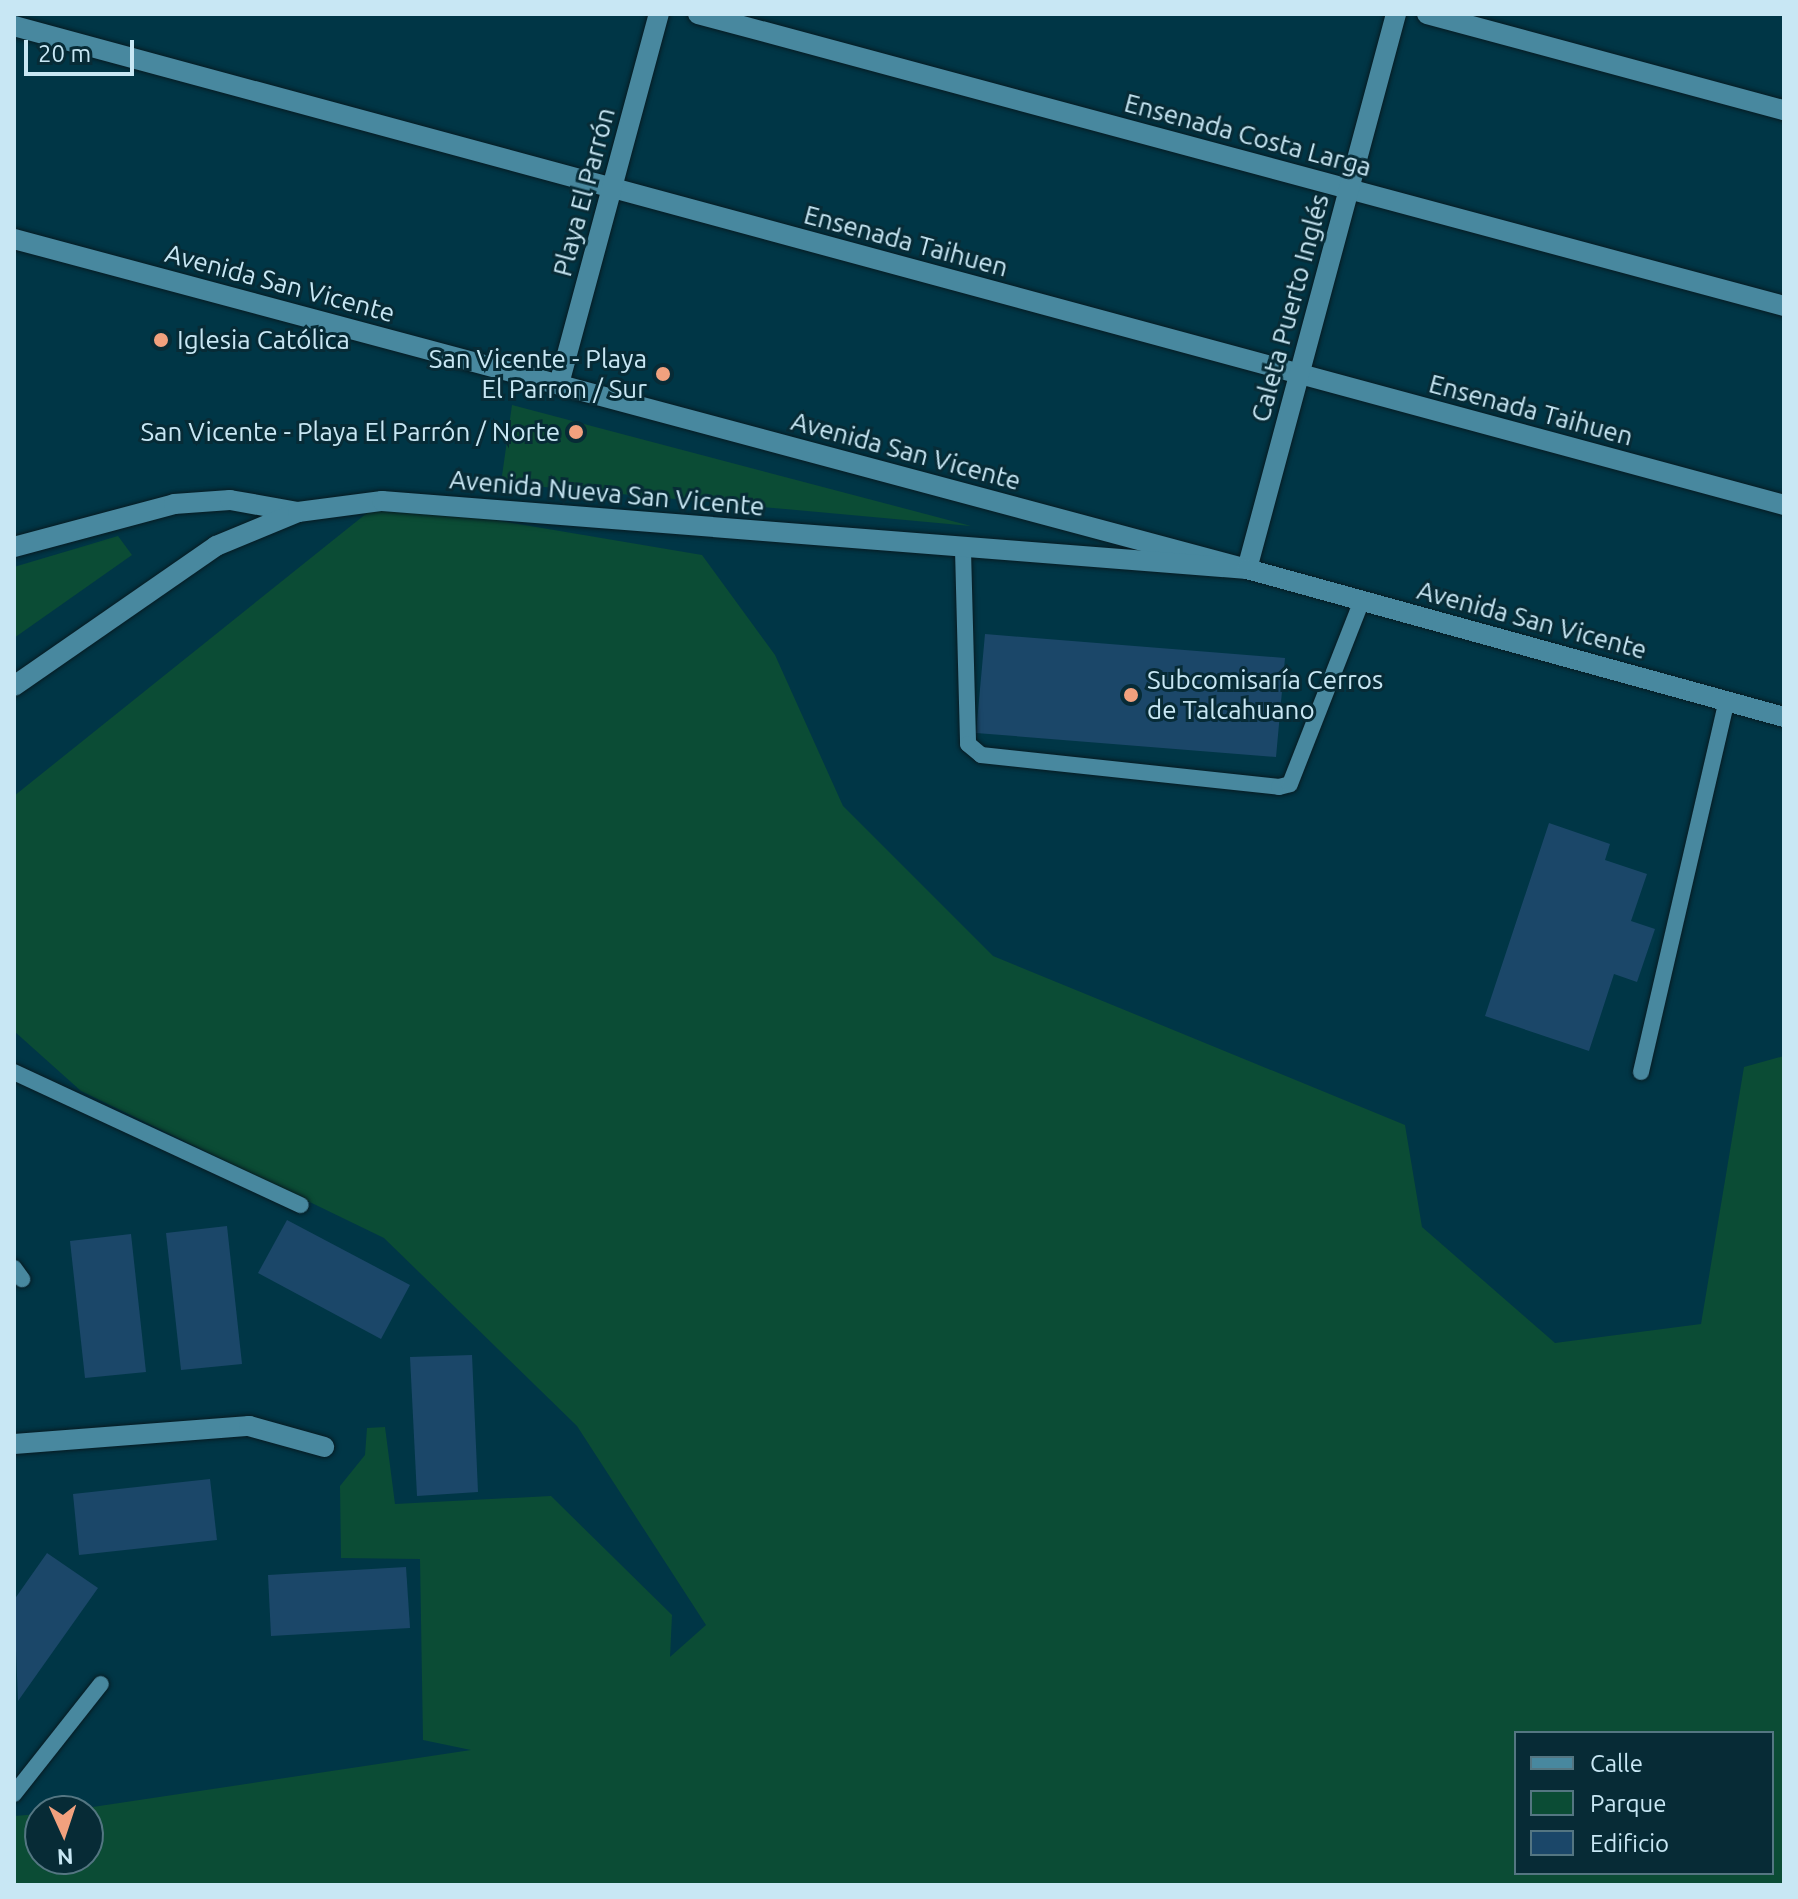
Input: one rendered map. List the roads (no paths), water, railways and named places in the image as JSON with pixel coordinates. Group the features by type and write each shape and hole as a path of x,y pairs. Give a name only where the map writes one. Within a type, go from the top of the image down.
{"street":[{"name":"Playa El Parrón","path":"559,384 659,14"},
{"name":"Ensenada Costa Larga","path":"698,14 1784,306"},
{"name":"Caleta Puerto Inglés","path":"1247,569 1396,14"},
{"path":"1427,14 1784,110"},
{"name":"Ensenada Taihuen","path":"14,26 1784,505"},
{"name":"Avenida San Vicente","path":"14,239 1362,600 1784,717"},
{"path":"14,547 174,504 230,500 298,512"},
{"name":"Avenida Nueva San Vicente","path":"14,686 216,546 298,512 382,501 963,550 1247,569"},
{"path":"14,1444 219,1426 278,1430 324,1447"}],"lane":[{"path":"963,550 968,744 981,755 1279,787 1290,784 1362,600"},
{"path":"1641,1072 1727,700"},
{"path":"14,1072 301,1205"},
{"path":"14,1794 101,1684"}],"place":[{"name":"Iglesia Católica","path":"161,340"},
{"name":"San Vicente - Playa El Parron / Sur","path":"663,374"},
{"name":"San Vicente - Playa El Parrón / Norte","path":"576,432"},
{"name":"Subcomisaría Cerros de Talcahuano","path":"1131,695"}]}
